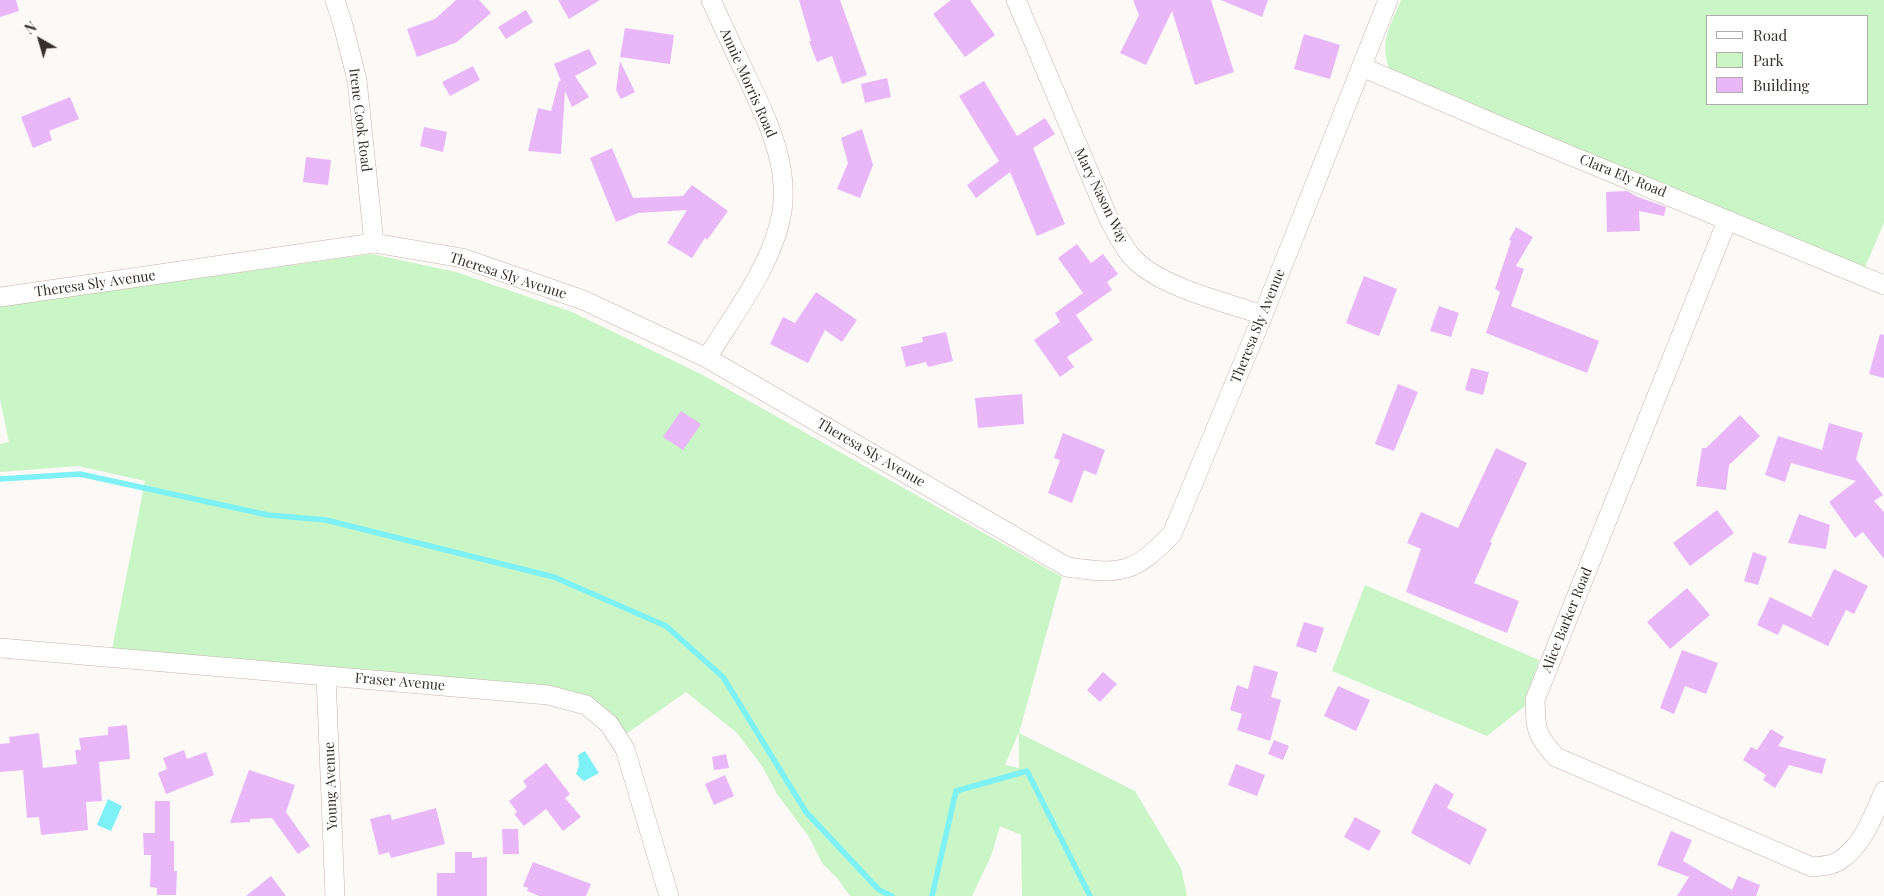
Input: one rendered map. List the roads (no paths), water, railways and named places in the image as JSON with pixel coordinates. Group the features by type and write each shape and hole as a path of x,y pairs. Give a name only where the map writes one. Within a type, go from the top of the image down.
{"street":[{"name":"Irene Cook Road","path":"334,0 343,24 357,80 374,243"},
{"name":"Annie Morris Road","path":"706,358 762,268 779,227 783,199 778,153 764,114 711,0"},
{"name":"Mary Nason Way","path":"1016,0 1108,217 1120,240 1133,258 1167,282 1263,316"},
{"name":"Theresa Sly Avenue","path":"0,298 374,243 462,258 583,300 706,358 1068,567 1098,571 1119,571 1146,558 1172,534 1263,316 1388,0"},
{"name":"Clara Ely Road","path":"1362,67 1516,133 1884,285"},
{"name":"Alice Barker Road","path":"1727,221 1534,700 1536,726 1541,740 1556,758 1812,867 1826,866 1840,861 1858,844 1884,791"},
{"name":"Fraser Avenue","path":"0,648 548,695 586,705 610,724 625,749 670,896"},
{"name":"Young Avenue","path":"326,676 335,896"}],"water":[{"path":"585,751 599,773 584,781 576,774 579,766 578,755"},
{"path":"108,799 122,806 111,831 97,825"}],"waterway":[{"path":"0,479 80,474 268,515 326,520 554,577 666,626 723,677 806,812 879,890 892,896"},
{"path":"932,896 956,791 1027,771 1090,896"}]}
